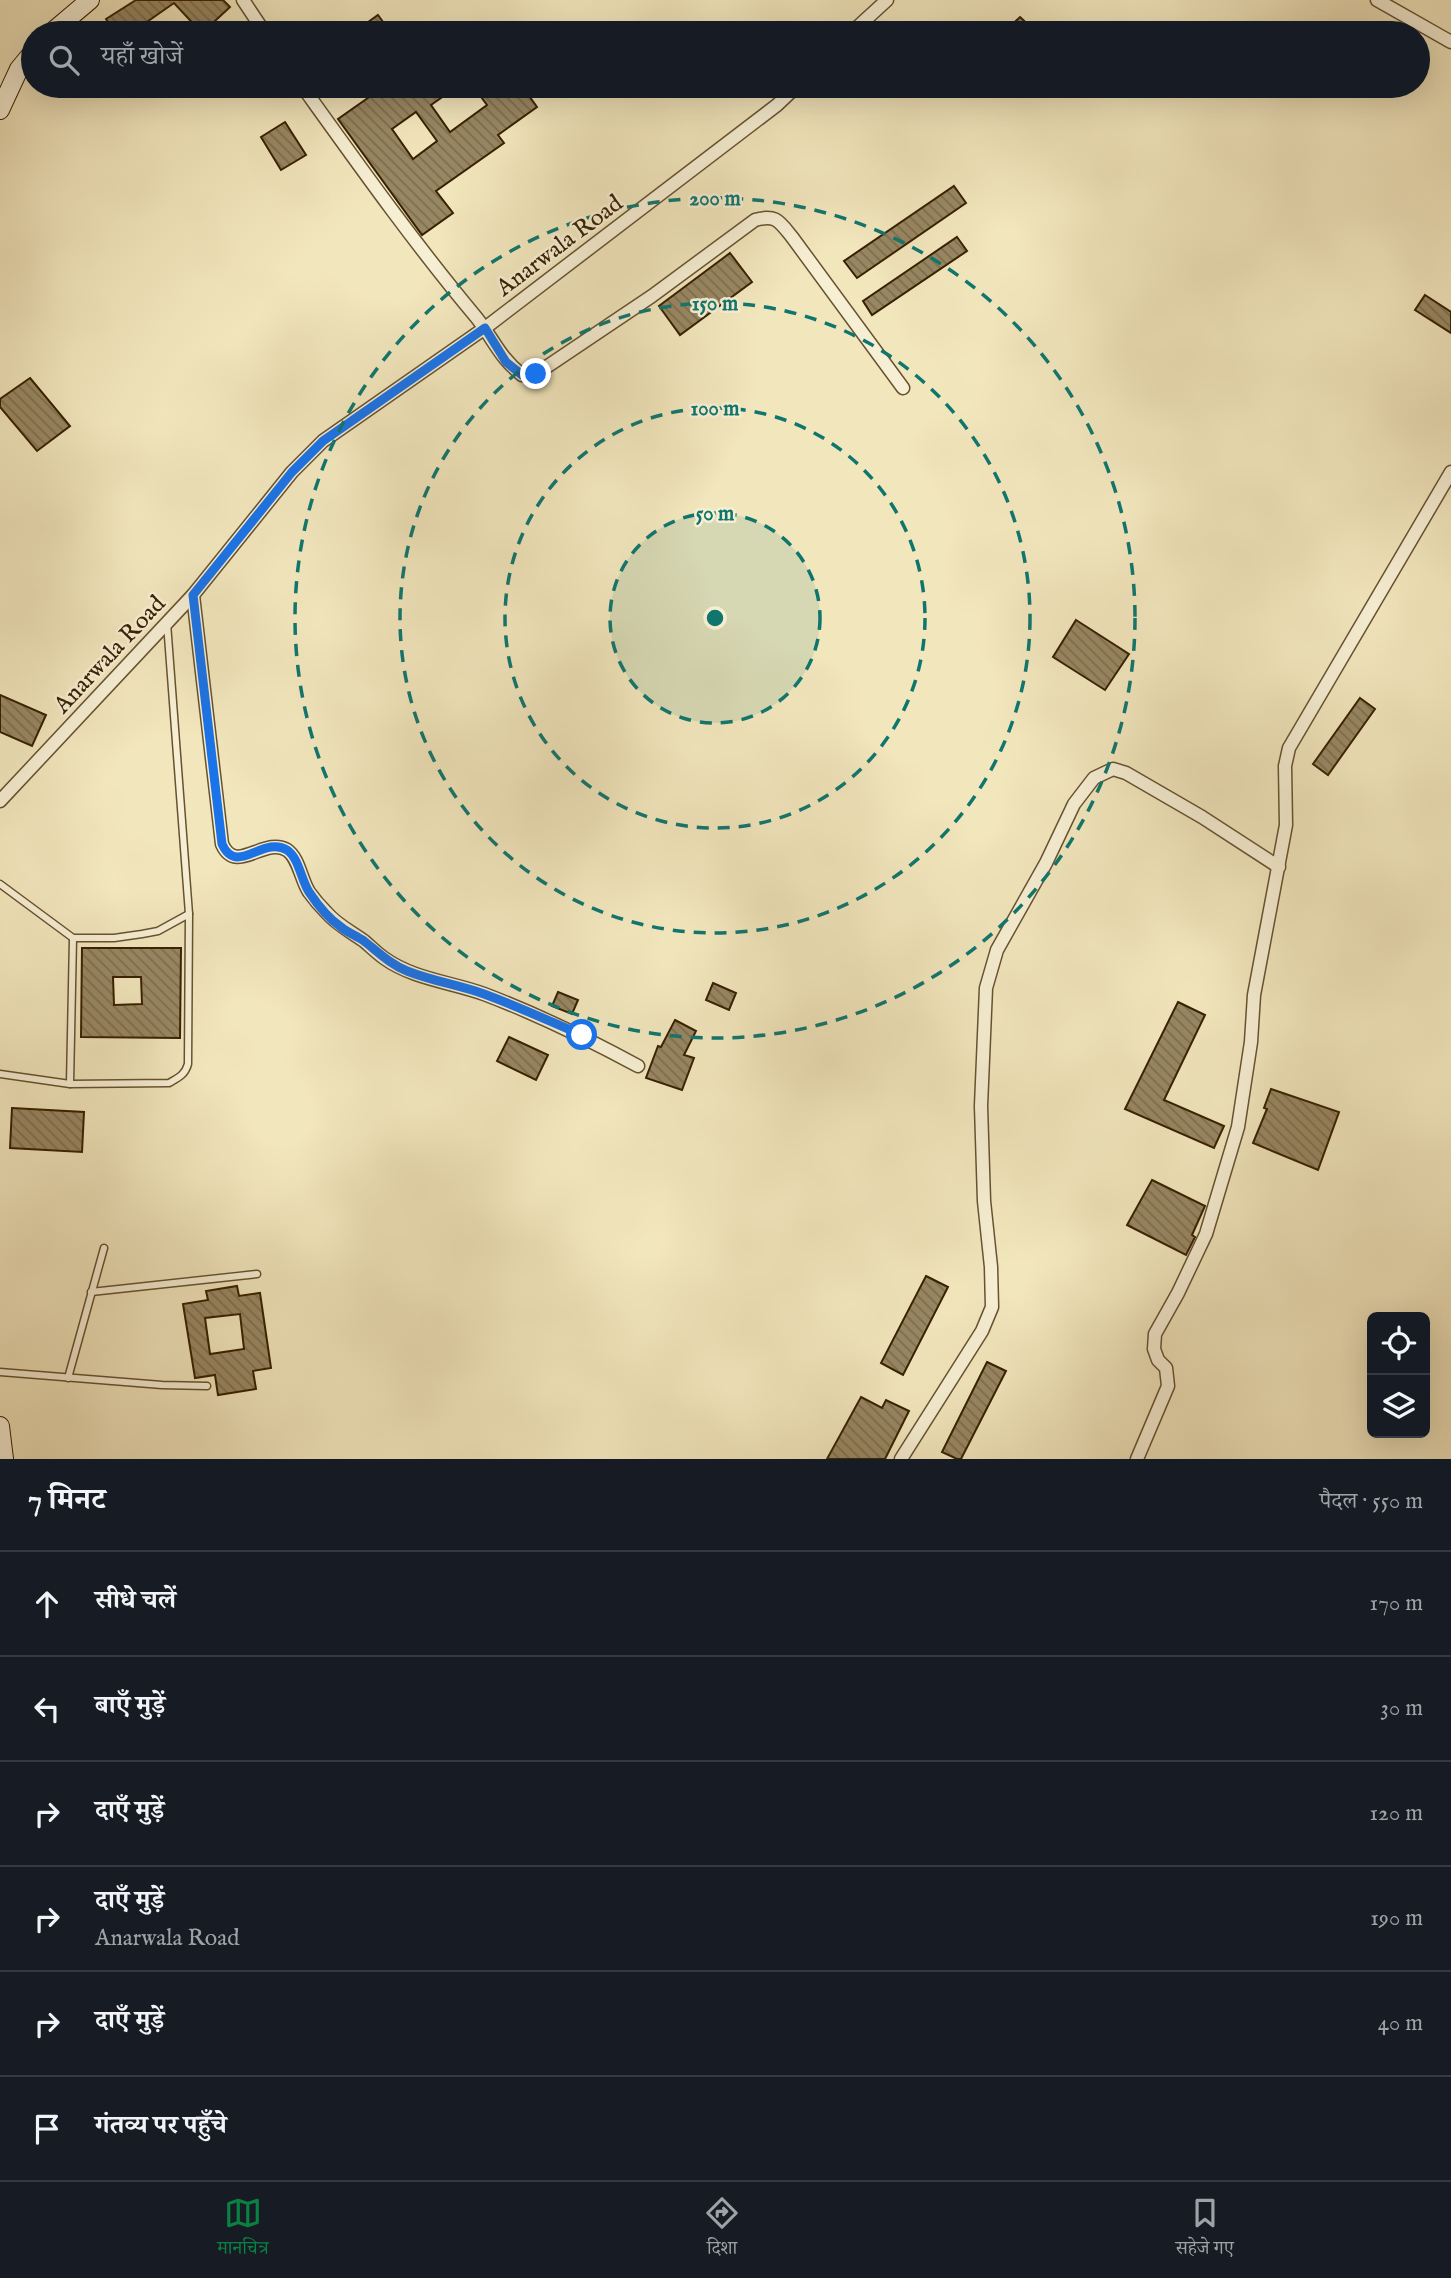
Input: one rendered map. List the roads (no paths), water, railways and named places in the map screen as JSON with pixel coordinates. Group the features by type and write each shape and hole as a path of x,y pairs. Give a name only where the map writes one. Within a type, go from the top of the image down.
{"street":[{"path":"65,21 90,0"},
{"path":"243,0 257,21"},
{"path":"864,21 887,0"},
{"path":"1377,0 1415,21"},
{"path":"1430,29 1451,41"},
{"path":"0,110 21,66"},
{"path":"311,98 427,259 485,328 506,362 522,375 536,374 652,296 755,220 768,216 779,221 903,388"},
{"name":"Anarwala Road","path":"0,801 193,595 292,472 323,441 485,328 785,98"},
{"path":"1137,1459 1168,1386 1166,1368 1158,1360 1154,1349 1155,1334 1206,1234 1238,1127 1251,1042 1254,995 1286,824 1285,766 1289,748 1451,472"},
{"path":"193,595 222,844 225,851 231,857 240,858 265,848 286,849 294,857 309,892 327,914 340,927 361,939 386,959 406,971 484,994 582,1035 638,1066"},
{"path":"901,1459 982,1331 992,1307 984,1201 981,1106 986,988 997,950 1046,863 1074,804 1094,778 1113,769 1126,773 1202,817 1279,867"},
{"path":"0,1426 4,1459"}],"lane":[{"path":"0,1074 69,1084 169,1083 186,1070 189,914 167,623"},
{"path":"0,884 73,938 114,938 158,931 189,914"},
{"path":"69,1084 73,938"},
{"path":"68,1378 104,1248"},
{"path":"91,1292 257,1274"},
{"path":"0,1372 207,1386"}]}
